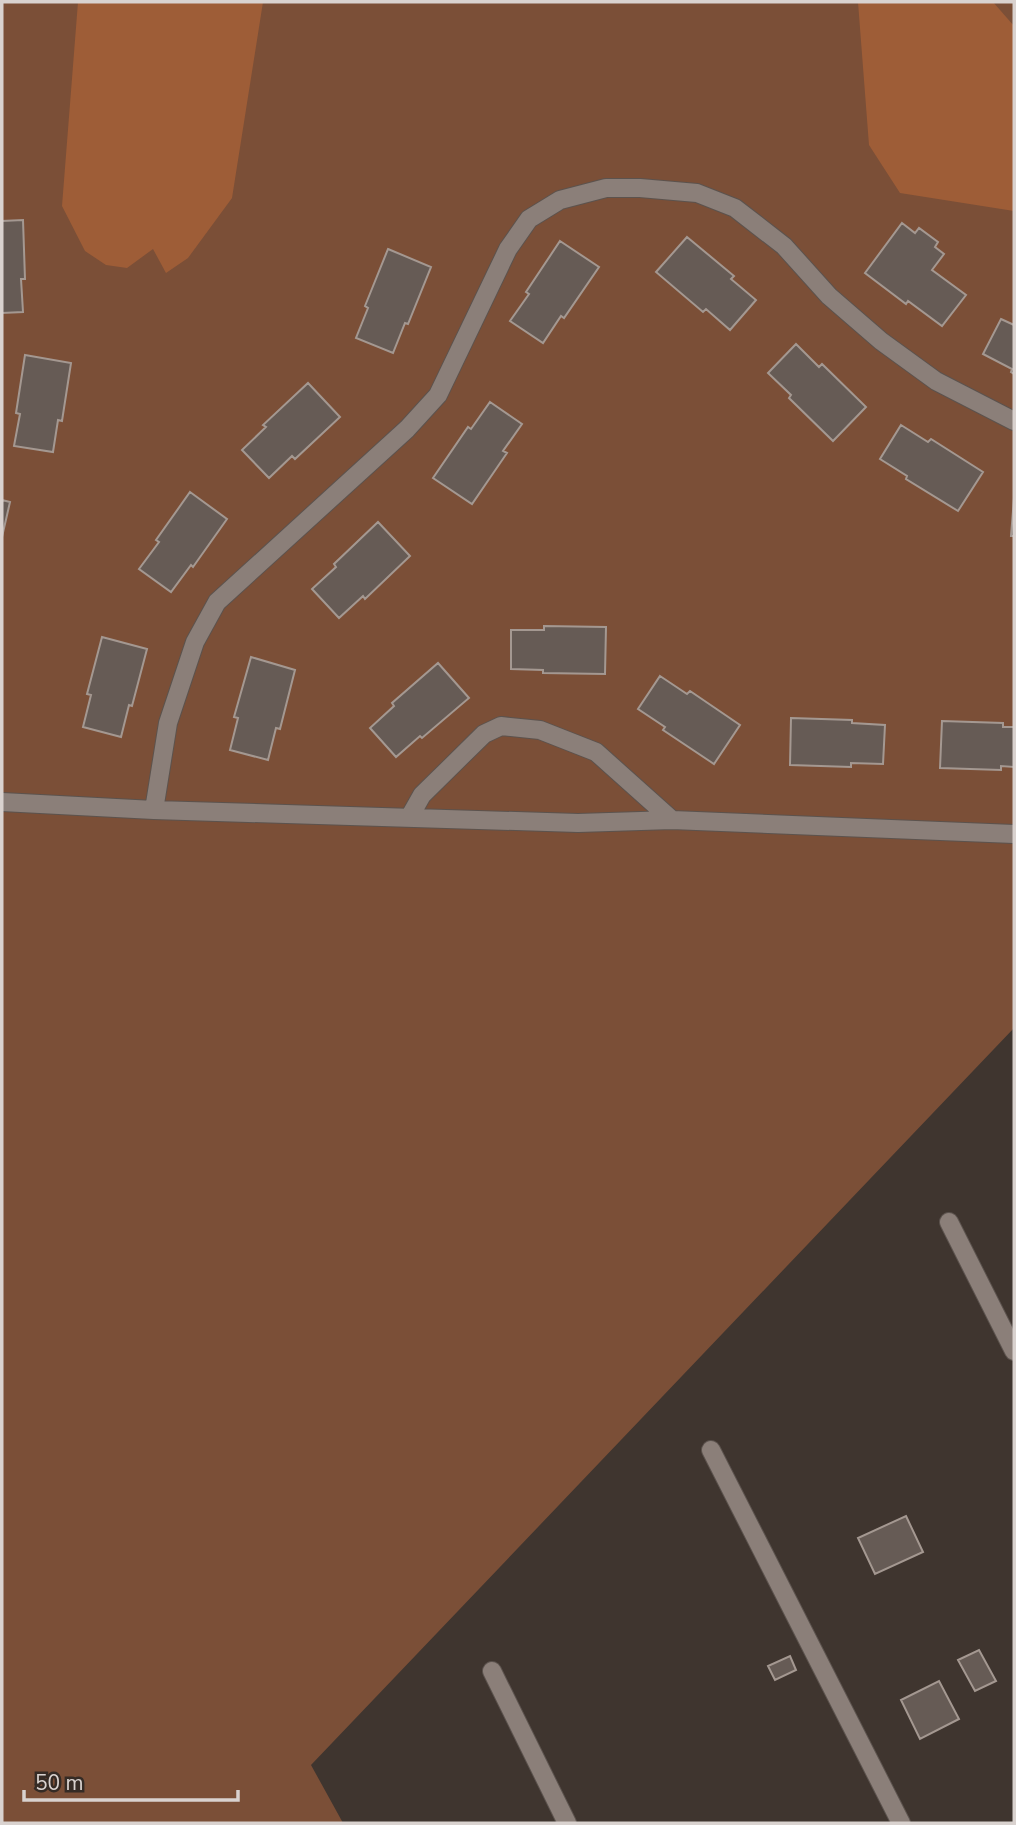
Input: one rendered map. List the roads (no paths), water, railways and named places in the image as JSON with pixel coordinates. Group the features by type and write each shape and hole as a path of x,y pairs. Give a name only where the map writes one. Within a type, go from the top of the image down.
{"lane":[{"path":"154,810 168,723 195,642 217,602 407,429 438,395 508,249 529,219 560,200 606,188 640,188 697,193 735,208 784,246 829,296 881,341 936,381 1014,421"},
{"path":"409,818 422,795 484,734 501,726 540,730 596,752 672,820"},
{"path":"2,802 154,810 578,823 672,820 1014,834"},
{"path":"948,1222 1014,1351"},
{"path":"711,1450 901,1823"},
{"path":"492,1671 567,1823"}]}
